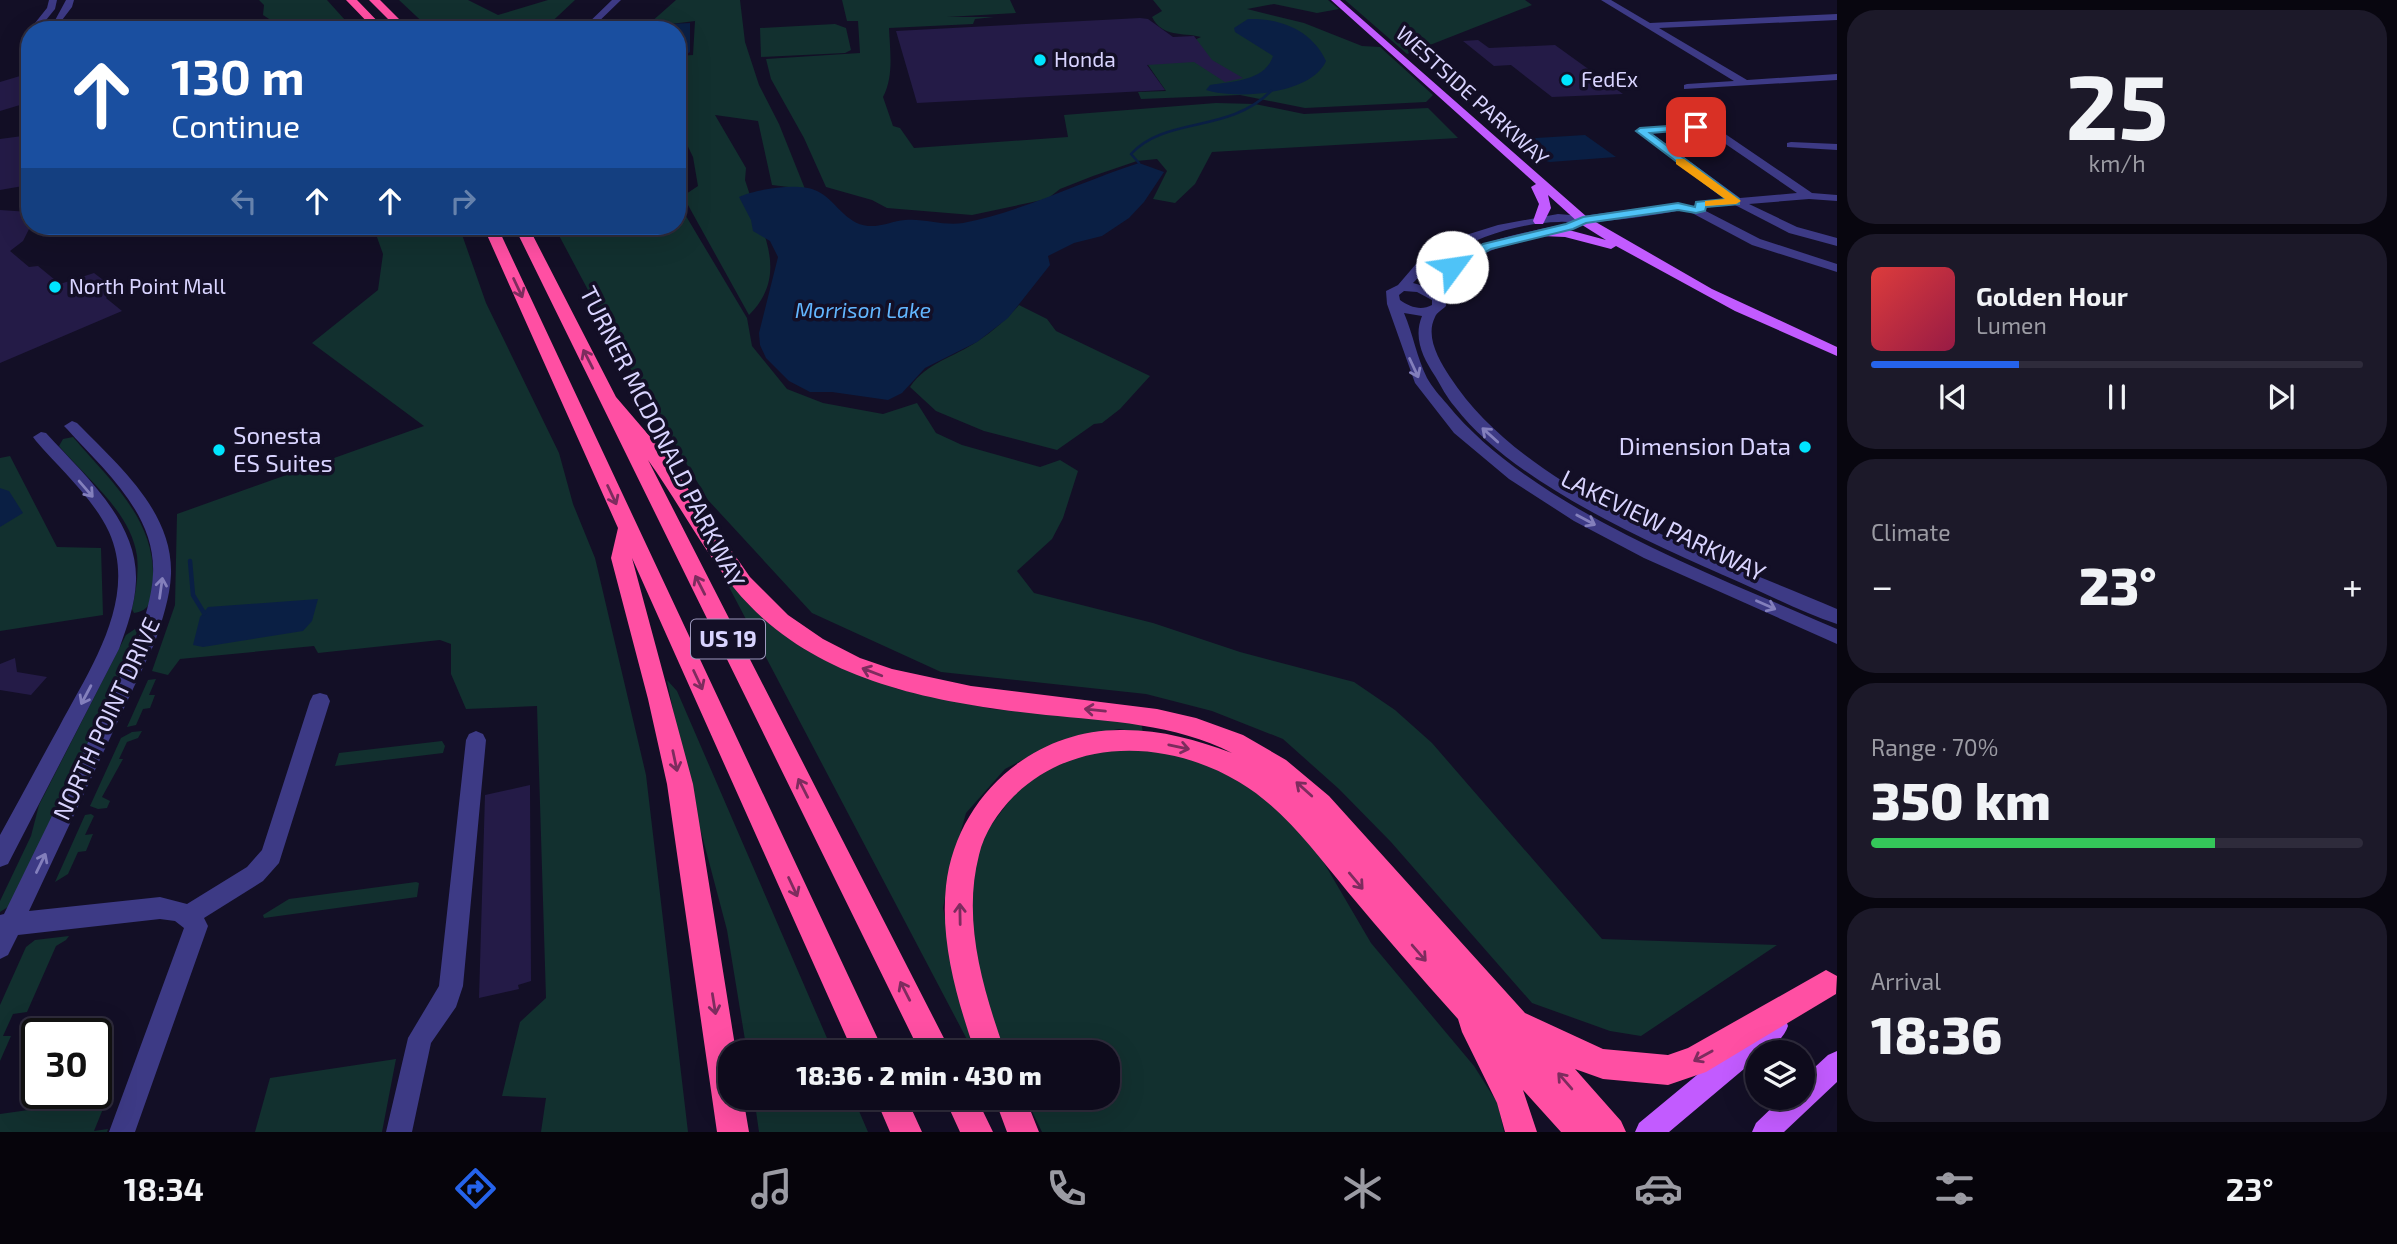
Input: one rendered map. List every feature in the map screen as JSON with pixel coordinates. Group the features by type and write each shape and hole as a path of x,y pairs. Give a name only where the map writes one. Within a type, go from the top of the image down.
{"highway":[{"path":"351,0 372,21"},
{"path":"374,0 396,21"},
{"name":"US 19","path":"493,235 863,1040"},
{"name":"TURNER MCDONALD PARKWAY","path":"526,235 930,1040"},
{"path":"609,400 651,449 742,586 775,617 806,640 870,672 904,684 975,697 1170,720 1198,727 1252,751 1278,767 1325,809 1610,1132"},
{"path":"628,529 621,558 660,699 680,784 733,1132"},
{"path":"986,1040 969,987 960,924 962,868 969,844 992,801 1026,769 1046,758 1092,743 1140,741 1190,749 1237,767 1262,782 1305,821 1462,1001 1582,1132"},
{"path":"1511,1020 1580,1056 1603,1064 1668,1070 1695,1061 1831,979"},
{"path":"1462,1001 1511,1099 1521,1132"},
{"path":"896,1110 906,1132"},
{"path":"965,1110 976,1132"},
{"path":"1014,1110 1023,1132"}],"main road":[{"name":"WESTSIDE PARKWAY","path":"1335,0 1583,220 1633,251"},
{"path":"1527,172 1545,199 1546,212 1542,227 1633,251 1750,313 1837,352"},
{"path":"1648,1132 1831,979"},
{"path":"1765,1132 1837,1064"}],"street":[{"path":"41,21 51,9 53,0"},
{"path":"57,21 70,0"},
{"path":"595,21 617,0"},
{"path":"1605,0 1742,82"},
{"path":"1649,26 1837,17"},
{"path":"1687,87 1837,77"},
{"path":"1809,196 1708,128 1640,131 1736,201 1785,227 1837,242"},
{"path":"1791,145 1837,147"},
{"path":"1698,207 1736,201 1809,196 1837,198"},
{"name":"LAKEVIEW PARKWAY","path":"1698,207 1678,207 1470,237 1421,267 1403,287 1393,291 1391,295 1401,316 1404,346 1416,375 1437,406 1470,441 1527,485 1586,520 1837,637"},
{"path":"1698,207 1756,242 1837,268"},
{"name":"LAKEVIEW PARKWAY","path":"1542,227 1487,246 1459,261 1437,285 1434,305 1424,327 1427,348 1439,375 1459,404 1485,431 1545,477 1610,514 1837,617"},
{"path":"1395,303 1417,312 1434,305 1426,290 1403,287"},
{"name":"NORTH POINT DRIVE","path":"0,947 6,925 146,642 161,593 162,552 149,515 138,498 72,426"},
{"name":"NORTH POINT DRIVE","path":"0,857 110,649 120,625 129,582 128,563 117,529 107,513 41,437"},
{"path":"1527,485 1545,477"},
{"path":"188,915 255,874 271,856 320,701"},
{"path":"399,1132 421,1038 447,998 451,986 476,740"},
{"path":"6,925 160,908 181,910 195,926 122,1132"}],"green space":[{"path":"259,0 327,0 346,21 272,21 263,15 264,5"},
{"path":"399,0 468,0 498,15 548,0 575,0 553,21 421,21"},
{"path":"676,0 740,0 745,42 759,85 779,124 805,189 772,185 758,121 715,115 746,168 745,180 768,249 768,283 762,299 749,315 686,201 686,194 698,186 693,157 686,143 686,55 693,55 695,21 652,21"},
{"path":"842,0 1010,0 1016,13 947,17 994,17 975,19 973,24 889,28 890,72 883,97 893,126 900,128 914,148 1068,137 1064,115 1216,103 1255,104 1304,114 1428,108 1458,138 1212,152 1195,184 1175,203 1153,199 1167,171 1157,159 1137,161 1093,176 1060,189 1047,199 972,215 887,208 872,200 826,187 804,138 771,79 766,59 860,53 858,21 847,21"},
{"path":"1153,0 1328,0 1339,9 1317,13 1274,4 1247,9 1304,23 1362,46 1380,47 1433,95 1426,102 1305,108 1240,95 1141,99 1138,92 1166,91 1146,62 1201,37 1167,31 1156,24 1152,17 1162,11"},
{"path":"1345,0 1525,0 1532,5 1407,54"},
{"path":"835,24 846,28 851,50 845,53 761,57 760,28"},
{"path":"686,216 747,318 752,346 787,389 823,403 883,414 917,403 936,433 962,445 1040,467 1060,460 1078,471 1063,518 1052,539 1017,571 1034,593 1153,623 1240,652 1354,682 1395,710 1432,743 1602,939 1777,945 1641,1036 1610,1031 1532,1003 1391,842 1339,789 1283,739 1212,711 1146,694 941,672 812,613 708,500 623,356 559,235 686,235"},
{"path":"376,235 462,235 486,303 559,453 573,504 595,558 646,775 688,1132 541,1132 546,1098 502,1096 520,1022 546,998 537,706 466,709 451,674 451,644 440,640 318,653 314,646 180,659 168,675 152,671 175,605 177,514 424,426 312,343 378,290 383,254"},
{"path":"1019,305 1047,319 1056,331 1150,376 1120,409 1057,450 984,431 936,411 910,387 932,366 989,333"},
{"path":"73,437 118,489 142,525 153,567 150,600 142,611 134,613 132,609 138,569 133,540 106,496 59,446 63,439"},
{"path":"10,456 57,547 101,548 103,615 0,631 0,458"},
{"path":"735,585 748,604 796,644 897,689 992,709 1141,722 1143,733 1119,729 1061,740 1005,769 966,813 943,908 970,1040 967,1040 729,587"},
{"path":"135,629 137,632 102,715 11,905 0,912 0,901 31,836 39,805 126,635"},
{"path":"156,679 149,695 155,695 150,708 143,709 136,725 127,727 148,680"},
{"path":"667,680 677,691 828,1040 745,1040 727,930 686,775"},
{"path":"142,731 138,738 127,742 119,759 123,759 102,797 110,801 107,808 90,806 121,738 132,732"},
{"path":"442,741 445,746 443,753 335,766 339,753"},
{"path":"1145,747 1204,763 1266,796 1317,851 1371,943 1474,1066 1498,1104 1504,1132 1042,1132 1031,1110 1120,1110 1120,1040 999,1040 993,1027 968,924 979,841 1023,783 1075,755"},
{"path":"85,815 94,816 85,835 93,834 86,851 78,852 68,874 55,882"},
{"path":"419,883 417,897 264,918 263,915 289,899"},
{"path":"69,936 56,946 27,1012 13,1014 3,1036 11,1036 0,1061 0,1005 26,947 35,940"},
{"path":"396,1059 382,1132 255,1132 270,1078"},
{"path":"36,1109 103,1109 94,1131 108,1129 107,1132 0,1132 0,1114"},
{"path":"756,1110 859,1110 868,1132 759,1132"}],"water":[{"path":"1248,19 1272,21 1294,28 1312,41 1326,61 1318,72 1306,81 1273,92 1236,94 1206,90 1210,85 1256,75 1269,64 1273,56 1235,32 1234,28"},
{"path":"686,23 690,23 690,52 686,55"},
{"path":"1585,135 1616,157 1550,162 1542,160 1519,142 1522,139"},
{"name":"Morrison Lake","path":"1139,163 1164,172 1144,202 1129,218 1102,236 1074,243 1048,256 1050,265 1008,318 977,342 925,368 902,393 888,400 832,392 810,392 789,381 766,358 760,345 759,333 778,257 770,241 753,231 751,220 739,197 766,189 809,188 823,195 853,221 868,226 912,220 956,224 1030,204"},
{"path":"0,488 9,491 23,513 0,527"},
{"path":"318,599 312,621 303,631 203,647 193,645 200,617 208,607"}],"building":[{"name":"Honda","path":"1148,19 1173,37 1194,36 1212,60 1243,78 1225,82 1194,62 1147,65 1165,90 917,103 896,31"},
{"name":"FedEx","path":"1478,40 1489,48 1555,45 1623,94 1552,97 1511,65 1494,66 1463,41"},
{"path":"21,76 21,105 0,111 0,82"},
{"path":"21,136 21,186 0,190 0,139"},
{"name":"North Point Mall","path":"0,210 21,211 21,235 26,235 23,241 10,251 29,267 38,266 60,284 94,273 115,289 106,298 122,311 0,363"},
{"path":"15,658 17,672 47,677 31,695 0,690 0,664"},
{"path":"530,785 531,981 518,985 519,989 479,998 485,795"}],"waterway":[{"path":"1139,163 1131,154 1145,142 1162,134 1236,114 1271,91"},
{"path":"190,561 193,595 204,613"}],"slow traffic":[{"path":"1680,161 1736,201 1709,203"}],"place":[{"name":"Honda","path":"1040,60"},
{"name":"FedEx","path":"1567,80"},
{"name":"North Point Mall","path":"55,287"},
{"name":"Dimension Data","path":"1805,447"},
{"name":"Sonesta ES Suites","path":"219,450"}],"route":[{"path":"1452,267 1487,246 1546,233 1583,220 1678,207 1696,210 1701,208 1700,204 1736,201 1640,131 1696,127"}]}
